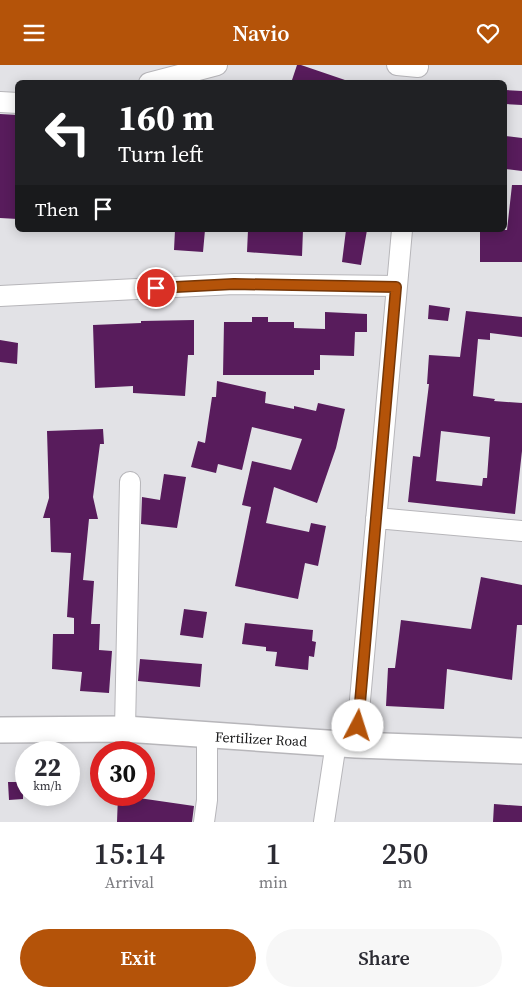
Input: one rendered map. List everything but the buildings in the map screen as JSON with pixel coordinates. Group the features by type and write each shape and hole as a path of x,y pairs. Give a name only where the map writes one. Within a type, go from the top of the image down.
{"street":[{"path":"154,80 172,70 217,65"},
{"path":"397,65 418,72"},
{"path":"0,102 15,103"},
{"path":"324,822 346,744 376,518 402,232"},
{"path":"0,296 234,284 396,287"},
{"path":"125,729 130,482"},
{"path":"376,518 522,531"},
{"name":"Fertilizer Road","path":"0,730 125,729 346,744 522,751"},
{"path":"204,822 207,800 207,736"}],"route":[{"path":"156,288 234,284 396,287 358,726"}]}
